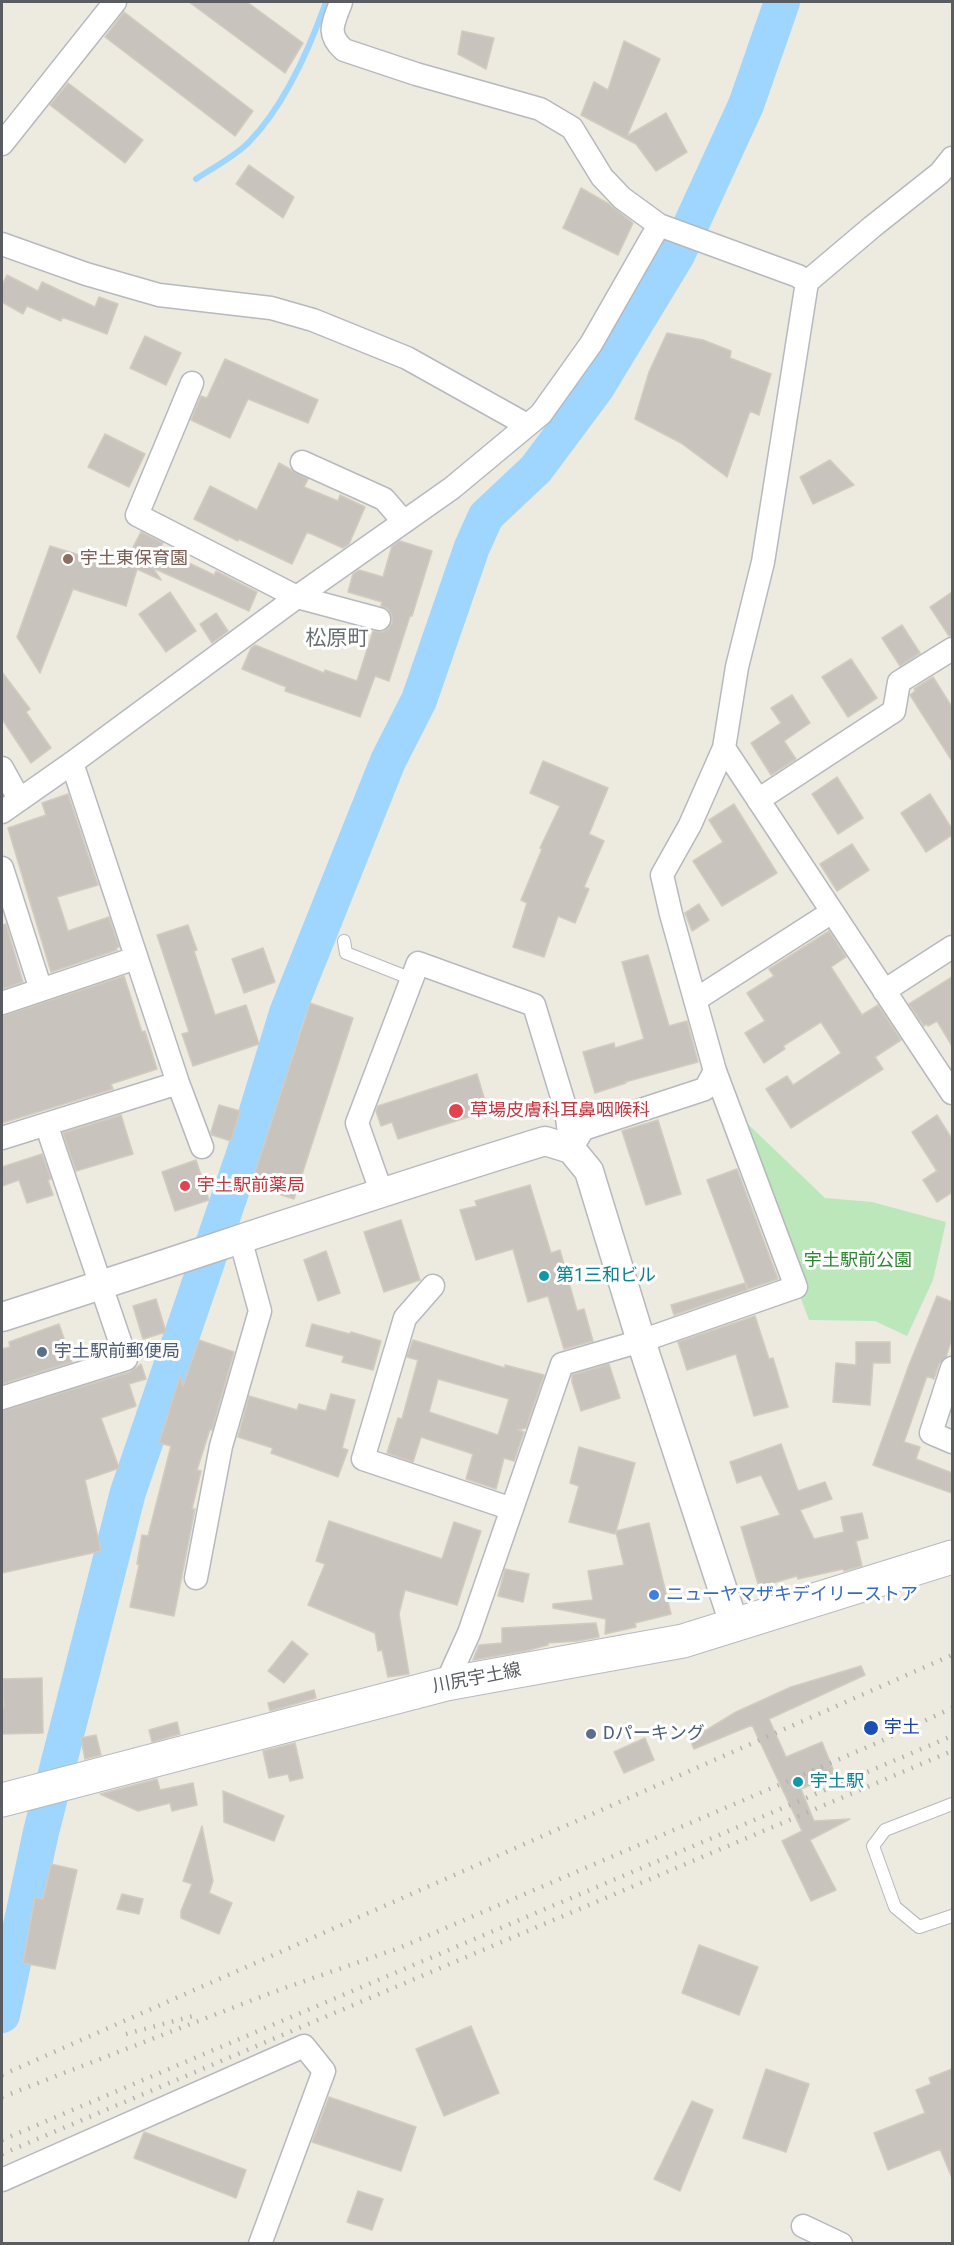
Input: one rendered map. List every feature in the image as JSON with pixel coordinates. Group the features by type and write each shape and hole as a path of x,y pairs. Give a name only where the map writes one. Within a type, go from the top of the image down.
{"main road":[{"name":"川尻宇土線","path":"2,1800 446,1684 683,1641 952,1557"}],"street":[{"path":"2,144 115,2"},
{"path":"341,2 331,30 334,41 344,50 416,74 540,109 563,121 578,136 602,177 622,198 664,227 798,276 807,282"},
{"path":"446,1684 469,1633 562,1364 641,1341 796,1287 715,1071 670,914 662,875 690,825 724,747 737,667 763,562 807,282 872,226 940,173 952,158"},
{"path":"2,768 10,805 452,488 541,414 591,344 664,227"},
{"path":"2,244 87,274 159,295 271,308 313,320 407,358 527,425"},
{"path":"192,383 137,515 297,597 380,619"},
{"path":"302,462 384,499 404,522"},
{"path":"759,800 894,711 899,682 952,649"},
{"path":"724,747 884,991 945,1067 952,1093"},
{"path":"72,762 201,1147"},
{"path":"2,868 41,990"},
{"path":"695,1000 832,912"},
{"path":"884,991 952,947"},
{"path":"2,1003 136,958"},
{"path":"381,1191 357,1123 418,963 534,1005 566,1110 571,1149 589,1171 641,1341 734,1624"},
{"path":"571,1149 583,1129 705,1089 715,1071"},
{"path":"2,1138 178,1083"},
{"path":"2,1398 126,1359 46,1124"},
{"path":"2,1317 381,1191 545,1141 571,1149"},
{"path":"196,1578 221,1446 260,1311 240,1238"},
{"path":"433,1286 405,1318 363,1459 512,1509"},
{"path":"952,1368 930,1433 952,1442"},
{"path":"2,2180 304,2046 324,2071 260,2244"},
{"path":"803,2226 841,2244"}],"lane":[{"path":"344,941 346,953 412,979"},
{"path":"952,1804 885,1830 873,1845 895,1907 919,1927 952,1916"}],"green space":[{"name":"宇土駅前公園","path":"728,1105 825,1198 872,1202 946,1222 933,1280 907,1336 875,1321 809,1320"}],"building":[{"path":"189,2 247,2 303,43 285,73"},
{"path":"124,12 253,111 235,136 105,37"},
{"path":"462,31 494,38 486,69 458,54"},
{"path":"624,41 660,59 627,136 666,113 687,152 656,171 636,144 581,115 594,82 608,90"},
{"path":"68,83 143,140 125,163 50,105"},
{"path":"249,165 294,197 283,218 236,184"},
{"path":"581,188 609,204 633,223 618,255 563,228"},
{"path":"7,275 38,291 42,282 95,307 99,297 118,304 107,334 62,317 61,321 27,306 23,314 2,302 2,285"},
{"path":"667,333 703,340 731,351 730,358 771,374 759,415 750,411 727,477 681,443 635,419 649,372"},
{"path":"145,336 181,353 166,385 130,368"},
{"path":"225,359 318,400 308,423 248,399 230,438 191,420 201,396 207,398"},
{"path":"105,434 145,454 129,487 88,467"},
{"path":"830,460 854,485 813,504 800,477"},
{"path":"279,463 308,479 304,487 338,501 340,495 365,507 349,544 343,548 307,532 292,564 194,519 210,486 257,510"},
{"path":"141,532 163,543 160,549 214,575 216,571 257,592 249,611 153,568 161,580 137,569 126,606 73,589 40,673 17,637 50,546 122,568"},
{"path":"400,541 432,551 389,681 375,676 360,717 285,691 286,687 242,669 251,648 255,645 324,673 325,670 357,681 373,631 382,632 388,629 392,623 392,616 388,609 381,606 382,602 348,592 353,574 359,570 383,577 392,546"},
{"path":"170,592 196,631 166,652 139,614"},
{"path":"952,592 952,636 949,636 930,607"},
{"path":"216,613 228,631 212,643 200,624"},
{"path":"902,625 920,653 900,666 882,638"},
{"path":"851,659 877,698 848,717 822,677"},
{"path":"2,672 30,709 26,712 51,748 31,763 2,719"},
{"path":"933,677 952,707 952,761 910,695 915,691 914,689"},
{"path":"792,695 810,723 784,741 796,759 771,775 751,743 781,723 771,708"},
{"path":"543,761 608,788 589,834 604,841 584,887 589,889 575,923 558,916 544,957 513,947 527,903 521,900 542,849 540,848 560,806 530,793"},
{"path":"837,777 863,818 838,834 812,794"},
{"path":"68,794 98,885 57,897 68,931 109,917 119,947 116,948 117,950 51,972 8,828 46,815 42,803"},
{"path":"930,794 952,829 952,835 926,852 901,813"},
{"path":"734,804 777,873 722,906 693,861 723,842 709,820"},
{"path":"852,844 869,870 837,891 820,864"},
{"path":"699,904 709,920 692,931 685,913"},
{"path":"6,924 23,982 2,989 2,925"},
{"path":"188,925 215,1015 246,1005 259,1044 193,1066 182,1034 189,1032 157,935"},
{"path":"829,931 846,957 831,967 862,1015 878,1005 901,1040 875,1057 883,1069 791,1128 766,1089 787,1076 793,1085 841,1053 821,1022 783,1046 785,1049 764,1063 745,1033 765,1021 747,993 774,976 769,969"},
{"path":"263,948 275,982 244,993 232,959"},
{"path":"648,955 669,1026 687,1021 698,1062 625,1082 595,1093 583,1052 614,1043 615,1048 644,1039 622,962"},
{"path":"124,976 157,1069 111,1084 113,1089 2,1123 2,1016"},
{"path":"952,977 952,1046 937,1021 924,1026 909,1004"},
{"path":"310,1003 353,1018 294,1199 251,1185"},
{"path":"477,1074 488,1111 398,1139 392,1122 381,1126 376,1111 378,1106"},
{"path":"219,1105 240,1111 231,1141 212,1135 211,1132"},
{"path":"121,1115 133,1154 76,1171 63,1133"},
{"path":"937,1115 952,1139 952,1195 951,1193 937,1202 923,1180 937,1171 912,1132"},
{"path":"658,1120 681,1194 646,1205 622,1131"},
{"path":"42,1154 51,1179 48,1180 53,1195 27,1203 19,1180 2,1186 2,1167"},
{"path":"196,1160 209,1200 175,1211 162,1172"},
{"path":"737,1169 778,1279 748,1289 707,1180"},
{"path":"530,1185 551,1253 560,1250 577,1311 584,1309 593,1341 564,1349 548,1296 528,1302 513,1249 476,1260 460,1210 477,1206 475,1201"},
{"path":"401,1220 420,1280 384,1292 364,1232"},
{"path":"326,1251 340,1293 318,1301 304,1260"},
{"path":"745,1283 747,1290 674,1315 671,1305"},
{"path":"937,1296 952,1302 952,1338 946,1357 939,1364 934,1379 927,1376 904,1442 920,1447 916,1459 952,1473 952,1493 873,1465"},
{"path":"156,1299 166,1332 143,1339 133,1306"},
{"path":"755,1316 769,1359 773,1358 788,1407 754,1416 736,1354 687,1370 678,1342"},
{"path":"59,1324 72,1362 2,1384 2,1349 10,1347 9,1342"},
{"path":"312,1324 381,1341 373,1370 342,1362 344,1356 306,1346"},
{"path":"199,1340 234,1352 212,1430 210,1429 197,1470 201,1471 192,1509 195,1509 174,1616 130,1607 139,1565 137,1564 142,1535 148,1536 171,1446 159,1443 180,1376 183,1386"},
{"path":"413,1340 505,1368 505,1365 544,1375 526,1428 518,1430 524,1432 514,1461 504,1458 496,1489 466,1479 473,1454 421,1437 413,1462 387,1453 398,1418 402,1419 418,1360 407,1357","holes":["438,1379 509,1399 498,1435 429,1412"]},
{"path":"856,1342 890,1342 890,1363 873,1363 870,1405 833,1402 836,1363 856,1365"},
{"path":"141,1364 146,1379 129,1384 136,1406 101,1418 119,1468 85,1480 101,1551 2,1573 2,1411 130,1372"},
{"path":"609,1364 620,1398 581,1411 572,1375"},
{"path":"331,1394 355,1400 342,1448 348,1450 338,1477 271,1453 273,1448 238,1437 249,1396 297,1410 299,1404 326,1411"},
{"path":"781,1444 798,1491 825,1482 832,1499 800,1510 814,1539 844,1532 841,1517 862,1513 868,1538 856,1541 862,1566 798,1579 797,1576 759,1587 741,1527 780,1515 761,1475 737,1483 730,1462"},
{"path":"579,1447 635,1463 616,1531 649,1523 671,1614 635,1623 636,1627 605,1634 606,1619 553,1608 553,1604 593,1600 588,1571 624,1565 616,1532 615,1534 569,1522 579,1486 570,1483"},
{"path":"329,1521 442,1559 454,1522 481,1531 457,1605 405,1590 399,1614 409,1674 388,1677 382,1650 378,1651 375,1633 308,1605 325,1564 316,1561"},
{"path":"505,1569 529,1574 523,1602 498,1596"},
{"path":"596,1623 599,1637 548,1643 548,1645 525,1651 473,1660 479,1645 502,1643 502,1628"},
{"path":"292,1641 308,1654 284,1683 268,1671"},
{"path":"861,1666 865,1675 769,1719 786,1757 822,1742 835,1774 801,1789 814,1821 850,1819 810,1840 836,1890 811,1901 782,1841 802,1831 752,1725 694,1749 690,1740 736,1712 791,1687"},
{"path":"42,1678 43,1733 2,1734 3,1679"},
{"path":"314,1690 316,1698 270,1711 268,1703"},
{"path":"177,1722 180,1734 152,1742 149,1730"},
{"path":"96,1735 101,1755 85,1759 81,1738"},
{"path":"645,1738 654,1760 624,1773 614,1752"},
{"path":"295,1743 303,1778 290,1781 288,1774 269,1778 263,1751"},
{"path":"157,1779 160,1790 193,1783 197,1805 172,1811 170,1803 138,1811 100,1794"},
{"path":"223,1791 284,1816 274,1841 224,1822"},
{"path":"202,1826 213,1881 209,1893 232,1903 219,1934 181,1918 181,1911 192,1884 183,1881"},
{"path":"51,1864 77,1870 55,1969 23,1963 35,1897 43,1899"},
{"path":"122,1894 143,1899 139,1914 117,1909"},
{"path":"699,1945 758,1967 739,2015 682,1993"},
{"path":"471,2026 499,2093 444,2116 416,2049"},
{"path":"766,2069 809,2084 786,2152 743,2138"},
{"path":"952,2069 952,2178 940,2149 888,2170 874,2133 925,2113 916,2090 931,2084 929,2078"},
{"path":"329,2097 416,2127 401,2171 312,2142"},
{"path":"692,2101 713,2110 680,2191 654,2179"},
{"path":"144,2132 246,2170 236,2198 134,2158"},
{"path":"358,2191 383,2199 372,2230 347,2222"}],"waterway":[{"path":"196,179 244,147 274,111 304,58 326,2"},
{"path":"2,2015 41,1832 128,1492 244,1154 287,1013 388,761 419,700 472,547 486,516 536,469 597,387 677,255 746,105 782,2"}],"railway":[{"path":"2,2075 952,1655"},
{"path":"2,2097 276,1991 399,1948 879,1742 952,1708"},
{"path":"2,2140 952,1736"},
{"path":"2,2154 952,1751"},
{"path":"126,2034 193,2016"}],"place":[{"name":"宇土東保育園","path":"68,559"},
{"name":"草場皮膚科耳鼻咽喉科","path":"456,1111"},
{"name":"宇土駅前薬局","path":"185,1186"},
{"name":"第1三和ビル","path":"544,1276"},
{"name":"宇土駅前郵便局","path":"42,1352"},
{"name":"ニューヤマザキデイリーストア","path":"654,1595"},
{"name":"宇土","path":"871,1728"},
{"name":"Dパーキング","path":"591,1734"},
{"name":"宇土駅","path":"798,1782"}],"district":[{"name":"松原町","path":"337,640"}]}
